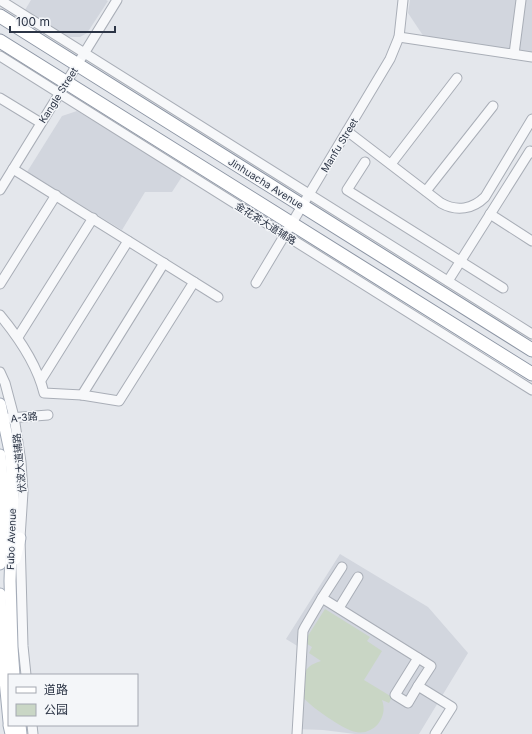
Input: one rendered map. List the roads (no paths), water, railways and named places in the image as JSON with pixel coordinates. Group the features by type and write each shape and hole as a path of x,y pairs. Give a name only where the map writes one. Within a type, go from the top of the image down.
{"highway":[{"name":"Jinhuacha Avenue","path":"0,16 532,350"},
{"name":"Jinhuacha Avenue","path":"0,41 63,88 288,229 532,374"}],"main road":[{"name":"Fubo Avenue","path":"0,404 6,419 11,456 13,492 10,582 14,674"},
{"name":"Fubo Avenue","path":"0,455 3,492 0,564"},
{"path":"10,582 20,538"},
{"path":"0,594 2,648 8,713"}],"street":[{"path":"0,0 532,334"},
{"name":"Kangle Street","path":"0,190 117,0"},
{"name":"Manfu Street","path":"256,283 390,59 399,37 403,0"},
{"path":"514,54 521,0"},
{"path":"399,37 532,57"},
{"path":"0,56 63,88"},
{"path":"391,164 457,78"},
{"path":"0,98 41,123"},
{"path":"426,192 493,106"},
{"path":"348,131 441,203 455,208 471,207 485,197 532,120"},
{"path":"448,281 530,151 532,152"},
{"path":"365,162 347,190 503,288"},
{"path":"13,169 218,297"},
{"path":"0,284 56,195"},
{"path":"490,214 532,241"},
{"path":"18,338 93,218"},
{"name":"金花茶大道辅路","path":"288,229 532,390"},
{"path":"41,380 128,241"},
{"path":"82,395 164,263"},
{"path":"0,315 18,338 41,380 44,393 82,395 119,400 194,282"},
{"name":"伏波大道辅路","path":"0,372 5,383 6,419 20,455 23,492 20,538 26,674"},
{"name":"A-3路","path":"6,419 48,415"},
{"path":"298,734 303,631 342,567"},
{"path":"339,608 358,577"},
{"path":"322,598 431,666 408,703 395,695 418,658"},
{"path":"418,686 452,707 435,734"}]}
